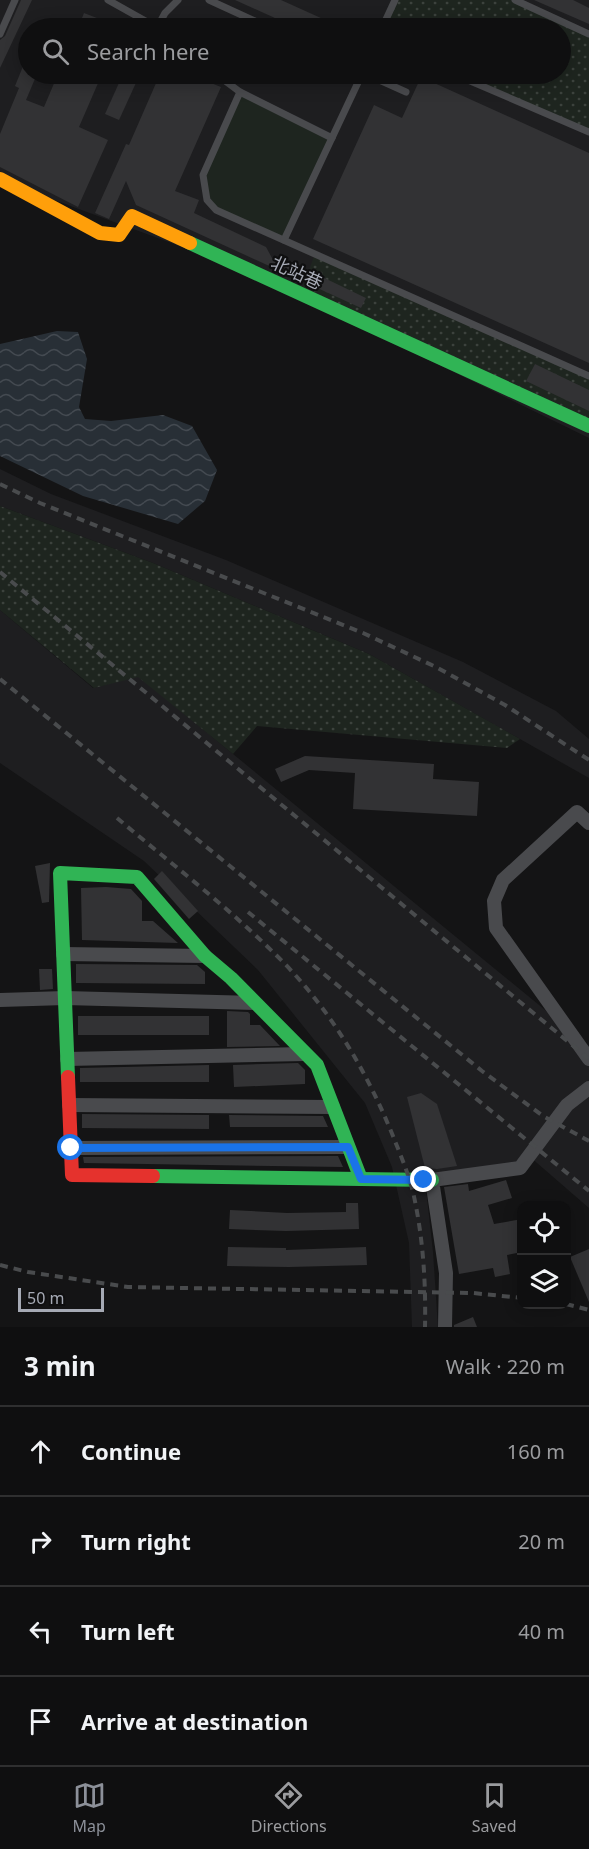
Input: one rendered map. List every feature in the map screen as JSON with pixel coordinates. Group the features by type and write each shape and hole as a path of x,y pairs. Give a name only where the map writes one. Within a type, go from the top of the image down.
{"street":[{"name":"北站巷","path":"0,178 100,233 119,236 132,216 589,426"},
{"path":"589,823 577,812 503,880 494,901 496,928 589,1059"},
{"path":"361,1179 317,1065 231,978 205,956 137,878 60,873 72,1175 432,1180 520,1168 567,1105 589,1088"},
{"path":"63,954 205,956"},
{"path":"0,1000 65,998 255,1003"},
{"path":"67,1059 305,1054"},
{"path":"69,1105 333,1107"},
{"path":"71,1148 348,1147"},
{"path":"432,1180 446,1274 446,1327"}],"lane":[{"path":"0,34 15,0"},
{"path":"108,0 140,18"},
{"path":"163,18 178,0"},
{"path":"209,0 248,18"},
{"path":"387,18 395,0"},
{"path":"515,0 554,18"},
{"path":"571,26 589,34"},
{"path":"229,84 240,92 332,138"},
{"path":"284,240 357,84"},
{"path":"388,84 406,92"},
{"path":"476,84 589,132"},
{"path":"240,92 203,175 207,200 216,210 589,376"}],"shaded area":[{"path":"0,0 589,0 589,438 242,269 0,180"},
{"path":"395,0 515,0 554,18 387,18"},
{"path":"571,26 589,34 589,132 477,84 571,84"},
{"path":"240,92 332,138 284,240 218,211 207,200 203,175"},
{"path":"315,254 589,376 589,426 300,294"},
{"path":"0,469 51,494 226,560 463,662 556,711 589,739 589,778 369,654 153,563 0,506"},
{"path":"0,506 153,563 369,654 520,739 507,748 257,726 233,754 138,677 94,688 0,610"},
{"path":"0,610 93,688 138,676 589,1046 589,1208 529,1156 520,1168 425,1180 438,1327 412,1327 409,1243 392,1167 365,1103 258,970 144,861 0,763"}],"water":[{"path":"57,331 78,332 87,359 79,407 85,419 111,421 163,415 192,426 217,470 205,501 178,524 83,496 0,456 0,344"}],"building":[{"path":"21,0 32,0 24,18 18,18 18,30 0,68 0,40 5,36"},
{"path":"235,0 281,0 321,18 275,18"},
{"path":"534,0 573,0 589,8 589,24"},
{"path":"84,13 97,18 82,18"},
{"path":"18,79 18,84 33,84 26,100 44,107 54,84 98,84 79,127 108,140 78,207 0,167 0,134 19,88 15,86"},
{"path":"118,84 135,84 119,120 105,114"},
{"path":"156,84 213,84 221,87 175,191 199,200 194,213 266,247 272,258 312,277 314,273 366,298 361,308 136,205 126,181 109,219 95,213 126,144 129,145"},
{"path":"418,84 436,84 589,153 589,363 313,239 374,105 402,118"},
{"path":"535,364 589,390 589,411 526,381"},
{"path":"305,756 434,764 433,779 479,782 477,816 353,809 355,773 309,770 281,782 275,769"},
{"path":"50,863 49,902 42,903 35,866"},
{"path":"162,871 198,911 189,919 154,879"},
{"path":"81,888 131,889 142,901 142,921 153,921 178,943 82,940"},
{"path":"76,964 197,965 205,972 205,984 76,983"},
{"path":"39,969 52,969 53,989 40,990"},
{"path":"227,1011 248,1012 250,1025 260,1025 280,1046 227,1047"},
{"path":"78,1016 209,1016 209,1035 78,1035"},
{"path":"298,1063 305,1070 305,1084 234,1087 233,1065"},
{"path":"209,1065 209,1082 80,1082 80,1068"},
{"path":"421,1093 437,1104 457,1166 425,1168 407,1097"},
{"path":"82,1114 209,1115 209,1129 82,1128"},
{"path":"229,1115 323,1116 328,1127 230,1127"},
{"path":"338,1156 343,1167 84,1163 83,1157"},
{"path":"506,1180 512,1198 488,1205 494,1224 517,1220 517,1253 507,1255 510,1274 495,1277 493,1268 459,1274 444,1187 468,1184 469,1191"},
{"path":"346,1203 358,1203 359,1229 286,1231 229,1229 230,1210 287,1213 346,1212"},
{"path":"228,1247 286,1248 286,1250 366,1247 367,1265 227,1266"},
{"path":"589,1249 589,1302 571,1259 571,1257"},
{"path":"473,1317 477,1327 454,1327 454,1325"}],"railway":[{"path":"0,484 40,503 363,633 436,667 505,705 589,760"},
{"path":"0,572 589,1059"},
{"path":"0,679 482,1071 543,1116 589,1141"},
{"path":"117,818 265,944 302,983 347,1045 383,1112 411,1185 423,1259 425,1327"},
{"path":"248,912 589,1191"},
{"path":"0,1265 28,1272 128,1287 473,1293 517,1297"},
{"path":"571,1305 589,1310"}],"traffic: fast":[{"path":"190,243 589,426"},
{"path":"68,1077 60,873 137,877 205,956 231,978 317,1065 361,1179"},
{"path":"153,1176 432,1180"}],"traffic: slow":[{"path":"0,179 100,233 119,235 132,216 190,243"}],"traffic: jam":[{"path":"68,1077 72,1175 153,1176"}],"route":[{"path":"71,1148 348,1147 361,1179 424,1180"}]}
